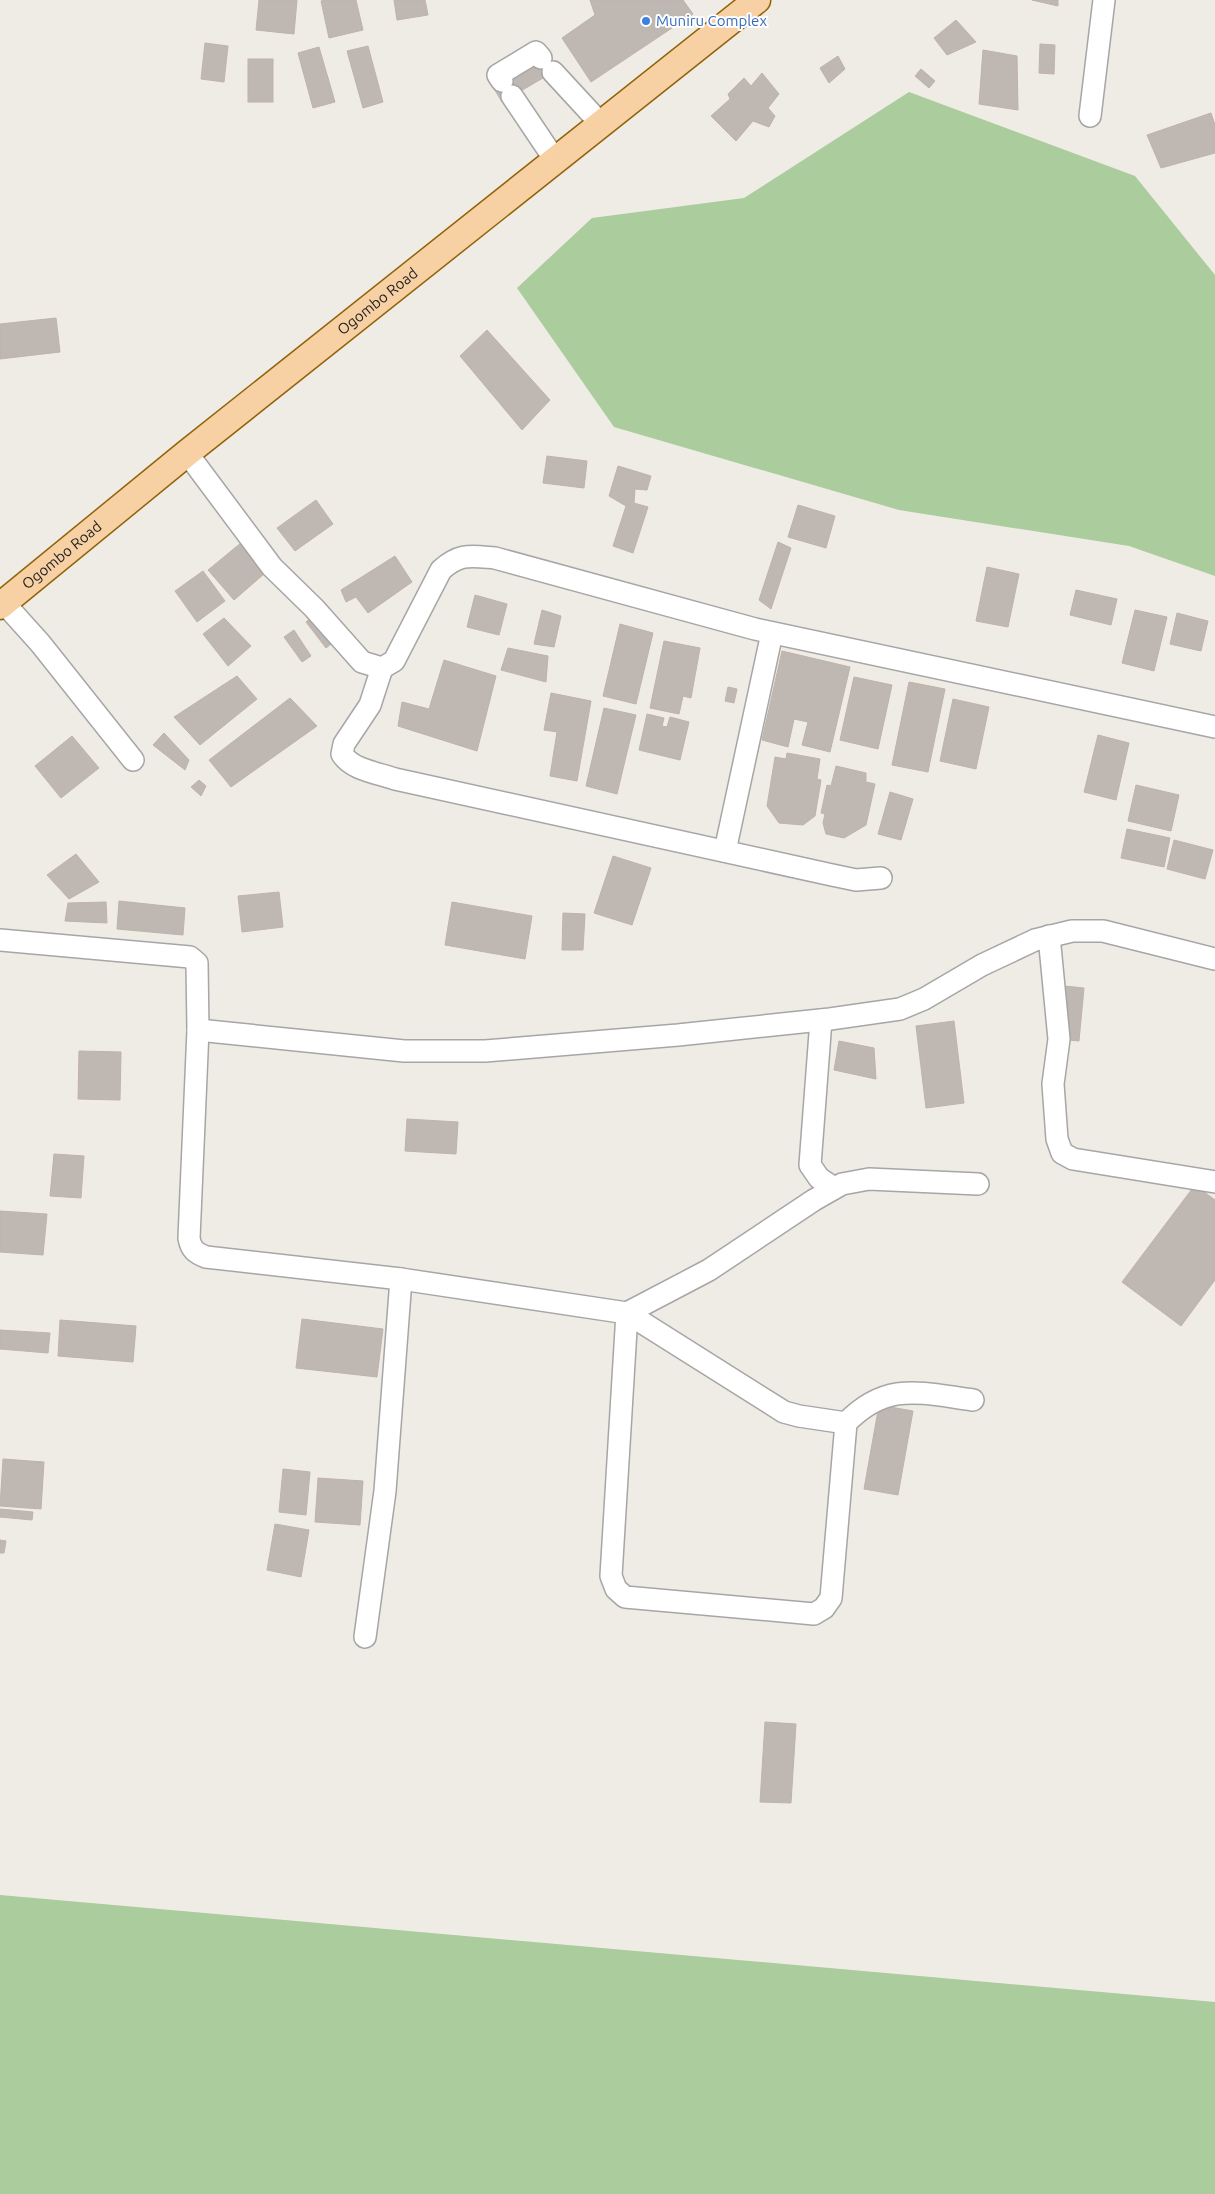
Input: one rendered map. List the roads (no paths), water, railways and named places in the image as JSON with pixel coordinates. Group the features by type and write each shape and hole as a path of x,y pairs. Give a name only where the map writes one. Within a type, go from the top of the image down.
{"main road":[{"name":"Ogombo Road","path":"2,604 188,453 757,0"}],"street":[{"path":"1090,116 1104,0"},
{"path":"555,160 498,75 536,52 600,124"},
{"path":"188,453 272,567 314,608 362,662 382,668"},
{"path":"881,878 856,880 395,779 347,761 342,754 344,744 370,705 382,668 394,660 441,570 452,560 462,556 495,558 772,633 1215,727"},
{"path":"2,604 40,643 132,760"},
{"path":"725,851 772,633"},
{"path":"198,1030 404,1051 485,1051 678,1036 900,1009 924,999 982,965 1049,936 1072,930 1102,931 1215,959"},
{"path":"1049,936 1059,1039 1053,1084 1057,1139 1062,1153 1073,1159 1215,1182"},
{"path":"0,940 190,957 197,963 199,973 198,1030 190,1247 196,1253 206,1257 401,1280 627,1313 784,1412 846,1423"},
{"path":"821,1020 810,1166 819,1178 834,1188"},
{"path":"627,1313 709,1270 842,1184 869,1179 978,1184"},
{"path":"366,1637 385,1491 401,1280"},
{"path":"627,1313 611,1576 616,1589 625,1597 814,1614 824,1608 831,1598 846,1423 871,1401 886,1395 906,1393 972,1400"}],"place":[{"name":"Muniru Complex","path":"646,21"}]}
